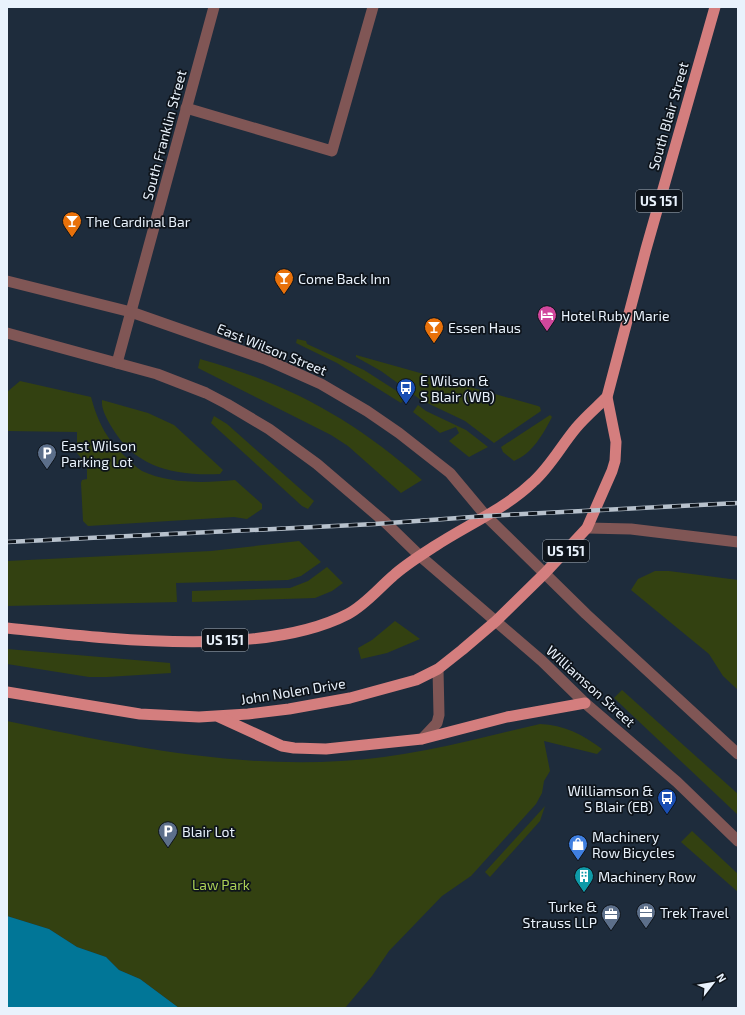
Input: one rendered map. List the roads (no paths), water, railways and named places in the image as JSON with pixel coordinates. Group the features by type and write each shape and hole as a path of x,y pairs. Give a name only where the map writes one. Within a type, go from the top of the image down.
{"main road":[{"name":"South Blair Street","path":"545,573 586,528 604,492 615,461 615,432 607,397 646,249 715,7"},
{"name":"US 151","path":"7,628 183,641 227,640 279,635 325,624 349,613 371,597 394,575 420,556 486,516 532,483 548,466 576,428 607,397"},
{"name":"John Nolen Drive","path":"7,692 140,714 178,717 216,716 289,709 336,700 407,683 438,669 496,621 545,573"},
{"path":"216,716 282,746 326,749 422,739 514,716 585,703"}],"street":[{"name":"South Franklin Street","path":"117,363 214,7"},
{"path":"186,108 332,151 373,7"},
{"name":"East Wilson Street","path":"7,281 131,312 265,359 321,384 367,411 425,452 450,473 486,516"},
{"path":"7,333 157,374 206,393 269,429 342,484 420,556"},
{"path":"486,516 590,618 738,754"},
{"path":"586,528 630,529 738,542"},
{"name":"Williamson Street","path":"420,556 542,661 585,703 677,782 738,841"},
{"path":"422,739 437,723 439,709 438,669"}],"water":[{"path":"7,916 49,929 77,947 106,957 119,970 140,979 179,1008 7,1008"}],"railway":[{"path":"7,542 375,524 486,516 738,503"}],"place":[{"name":"The Cardinal Bar","path":"72,238"},
{"name":"Come Back Inn","path":"284,295"},
{"name":"Hotel Ruby Marie","path":"547,332"},
{"name":"Essen Haus","path":"434,344"},
{"name":"E Wilson & S Blair (WB)","path":"406,405"},
{"name":"East Wilson Parking Lot","path":"47,470"},
{"name":"Williamson & S Blair (EB)","path":"667,815"},
{"name":"Blair Lot","path":"168,848"},
{"name":"Machinery Row Bicycles","path":"578,861"},
{"name":"Machinery Row","path":"584,893"},
{"name":"Trek Travel","path":"646,929"},
{"name":"Turke & Strauss LLP","path":"611,931"}],"park label":[{"name":"Law Park","path":"221,884"}]}
